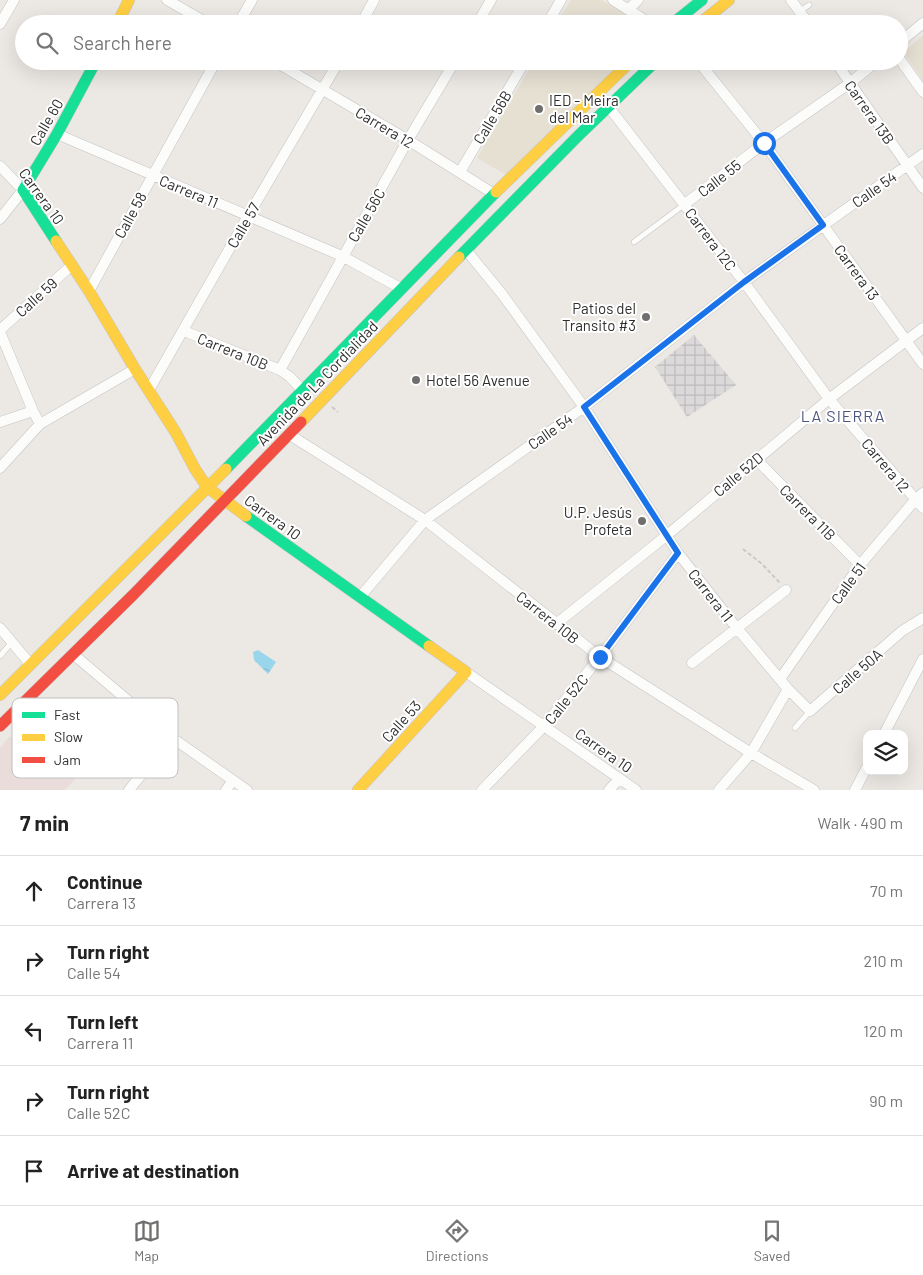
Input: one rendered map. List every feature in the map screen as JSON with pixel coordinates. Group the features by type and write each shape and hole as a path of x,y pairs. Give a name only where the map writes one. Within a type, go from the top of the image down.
{"main road":[{"path":"122,15 129,0"},
{"path":"683,15 702,0"},
{"path":"710,15 729,0"},
{"name":"Calle 60","path":"23,190 57,134 91,70"},
{"name":"Avenida de La Cordialidad","path":"0,695 303,391 494,194 621,70"},
{"name":"Avenida de La Cordialidad","path":"28,698 185,543 509,204 646,70"},
{"name":"Carrera 10","path":"23,190 89,291 207,487 466,672"},
{"name":"Calle 53","path":"358,790 466,672"},
{"name":"Avenida de La Cordialidad","path":"0,726 12,714"}],"street":[{"path":"0,24 14,0"},
{"path":"168,0 194,15"},
{"path":"243,15 252,0"},
{"path":"366,15 374,0"},
{"path":"482,15 491,0"},
{"path":"552,15 561,0"},
{"path":"613,0 636,15"},
{"path":"628,10 638,0"},
{"path":"791,0 804,8 806,15"},
{"path":"908,36 923,23"},
{"name":"Calle 58","path":"89,291 211,70"},
{"name":"Carrera 12","path":"290,70 408,140 494,194"},
{"name":"Calle 57","path":"149,390 334,70"},
{"name":"Calle 56C","path":"280,370 342,256 450,70"},
{"name":"Calle 56B","path":"460,172 520,70"},
{"name":"Carrera 13","path":"705,70 764,143 923,364"},
{"name":"Carrera 13B","path":"841,70 923,188"},
{"name":"Calle 55","path":"685,204 764,143 867,70"},
{"path":"907,70 923,92"},
{"name":"Carrera 12C","path":"608,106 685,204 830,398"},
{"name":"Carrera 11","path":"57,134 342,256 402,288"},
{"name":"Calle 54","path":"360,597 425,520 584,407 744,282 923,154"},
{"name":"Carrera 10","path":"0,166 23,190"},
{"name":"Calle 60","path":"0,219 23,190"},
{"name":"Carrera 11","path":"466,250 502,294 584,407 678,553 736,627 810,711"},
{"name":"Calle 59","path":"0,331 72,265"},
{"path":"0,315 9,322"},
{"name":"Calle 52D","path":"556,624 666,536 830,398 923,328"},
{"path":"0,331 40,424"},
{"name":"Carrera 10B","path":"184,331 280,370 290,377 303,391"},
{"path":"0,468 40,424 135,370"},
{"name":"Carrera 12","path":"830,398 919,497 923,508"},
{"path":"0,422 33,411"},
{"name":"Carrera 10B","path":"290,434 425,520 600,657 751,753 814,790"},
{"name":"Carrera 11B","path":"756,459 860,565"},
{"name":"Calle 51","path":"780,679 860,565 919,497"},
{"name":"Calle 52C","path":"482,790 544,726 600,657 678,553"},
{"path":"692,663 786,590"},
{"name":"Calle 50A","path":"810,711 902,631 923,618"},
{"path":"0,628 31,665"},
{"path":"73,654 125,698"},
{"path":"886,730 923,659"},
{"name":"Carrera 10","path":"466,672 636,790"},
{"path":"719,790 751,753 788,688"},
{"path":"178,741 247,790"},
{"path":"855,790 863,775"},
{"path":"129,790 139,778"},
{"path":"609,790 619,779"},
{"path":"226,790 233,780"}],"lane":[{"name":"Calle 55","path":"634,242 685,204"},
{"path":"0,656 12,642"},
{"name":"Calle 50A","path":"795,728 810,711"}],"path":[{"path":"743,550 762,564 786,590"}],"shaded area":[{"path":"571,0 602,0 627,15 562,15"},
{"path":"923,35 923,81 908,58 908,48"},
{"name":"IED - Meira del Mar","path":"529,70 613,70 506,175 477,158"},
{"path":"694,335 736,385 687,417 655,367"},
{"path":"9,737 12,738 12,778 76,778 64,790 0,790 0,748"}],"water":[{"path":"258,650 276,662 268,674 254,660 253,652"}],"traffic: fast":[{"path":"683,15 702,0"},
{"path":"56,241 23,190 57,134 91,70"},
{"path":"459,257 578,136 647,70"},
{"path":"226,469 496,192"},
{"path":"246,516 429,646"}],"traffic: slow":[{"path":"122,15 129,0"},
{"path":"710,15 729,0"},
{"path":"496,192 622,70"},
{"path":"56,241 89,291 207,487 246,516"},
{"path":"301,422 459,257"},
{"path":"0,695 226,469"},
{"path":"358,790 466,672 429,646"}],"traffic: jam":[{"path":"28,698 134,594 301,422"},
{"path":"0,726 12,714"}],"place":[{"name":"IED - Meira del Mar","path":"539,109"},
{"name":"Patios del Transito #3","path":"646,317"},
{"name":"Hotel 56 Avenue","path":"416,380"},
{"name":"U.P. Jesús Profeta","path":"642,521"}],"district":[{"name":"LA SIERRA","path":"843,415"}],"route":[{"path":"600,657 678,553 584,407 744,282 823,225 764,143"}]}
